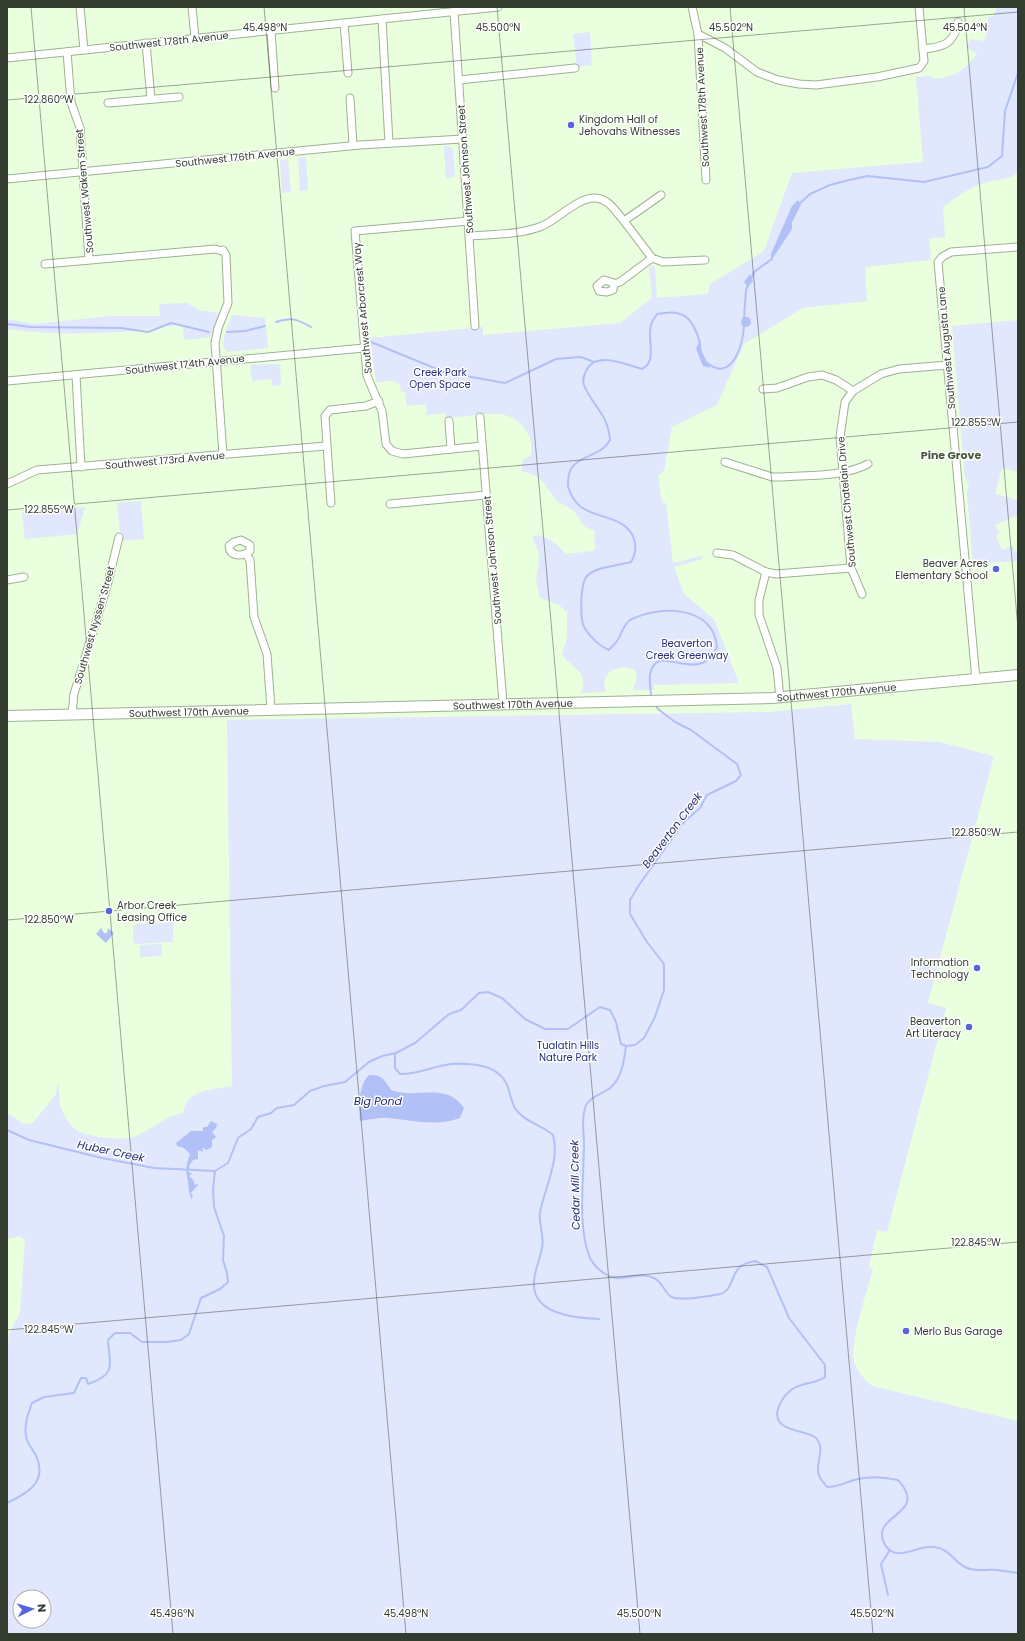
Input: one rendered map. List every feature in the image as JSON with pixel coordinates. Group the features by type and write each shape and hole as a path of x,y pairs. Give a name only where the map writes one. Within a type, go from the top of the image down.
{"main road":[{"name":"Southwest 170th Avenue","path":"7,716 503,703 780,698 1018,675"}],"street":[{"path":"80,7 84,50"},
{"path":"192,7 195,38"},
{"name":"Southwest 178th Avenue","path":"7,58 498,7"},
{"name":"Southwest 178th Avenue","path":"692,7 698,34 706,180"},
{"path":"919,7 923,49 937,48 948,43 956,34 958,22"},
{"name":"Southwest Johnson Street","path":"454,12 475,326"},
{"path":"382,19 389,143"},
{"path":"344,23 348,73"},
{"path":"271,31 275,88"},
{"name":"Southwest 178th Avenue","path":"698,34 725,48 757,72 778,80 799,84 816,85 915,70 923,65 923,49"},
{"path":"146,43 151,99"},
{"name":"Southwest Wakem Street","path":"67,52 71,102 80,128 89,260"},
{"path":"459,80 575,68"},
{"path":"108,103 179,97"},
{"path":"350,98 353,146"},
{"name":"Southwest 176th Avenue","path":"7,179 353,146 463,139"},
{"path":"624,221 661,195"},
{"path":"470,236 532,230 544,225 586,199 596,198 608,202 652,258 664,262 705,260"},
{"name":"Southwest Arborcrest Way","path":"451,449 403,454 392,451 386,444 379,400 367,376 355,231 469,221"},
{"name":"Southwest Augusta Lane","path":"976,680 938,262 942,257 951,252 1018,247"},
{"path":"44,264 215,249 223,251 226,255 228,303 218,328 216,343 223,455"},
{"path":"614,284 620,282 652,258"},
{"name":"Southwest 174th Avenue","path":"7,381 364,348"},
{"name":"Southwest Chatelain Drive","path":"862,594 851,568 840,437 841,418 845,402 853,391 881,374 900,370 948,365"},
{"path":"76,375 81,467"},
{"path":"763,389 777,388 808,377 822,375 836,380 853,391"},
{"path":"330,503 324,421 327,412 366,406 379,400"},
{"name":"Southwest Johnson Street","path":"480,417 503,703"},
{"path":"448,421 451,449 482,446"},
{"name":"Southwest 173rd Avenue","path":"7,484 37,470 326,446"},
{"path":"725,462 772,477 843,472 858,469 868,464"},
{"path":"390,504 486,495"},
{"name":"Southwest Nyssen Street","path":"72,714 74,694 119,537"},
{"path":"718,553 733,555 766,572 792,573 851,568"},
{"path":"246,554 250,560 254,618 267,654 271,710"},
{"path":"766,572 759,600 759,615 777,668 780,698"},
{"path":"7,580 24,577"}],"green space":[{"path":"997,7 1018,7 1018,171 1012,177 975,186 943,207 945,237 929,239 931,260 865,267 867,301 803,308 744,344 717,405 672,427 664,471 658,476 662,503 666,503 673,563 701,556 702,559 674,567 684,594 714,619 739,683 654,685 654,690 633,690 637,677 635,670 623,667 612,670 608,674 604,685 606,692 581,693 583,686 582,675 562,655 567,637 567,612 559,605 540,598 536,579 539,559 538,550 532,538 535,535 545,537 556,544 566,554 593,551 596,548 594,544 595,531 585,527 573,510 558,502 543,482 536,476 522,471 521,465 524,459 531,455 532,448 526,430 518,421 500,414 446,418 445,413 427,415 426,404 407,406 405,392 401,392 400,384 393,381 376,382 370,338 483,327 483,335 620,323 652,298 649,268 652,266 655,267 657,298 708,294 710,284 764,251 792,173 923,162 916,77 932,76 933,79 947,77 953,75 968,65 977,54 966,47 971,39 984,41 988,29 988,17 993,16"},
{"path":"590,32 592,65 577,67 573,34"},
{"path":"444,146 449,146 453,149 455,177 446,178"},
{"path":"306,157 308,190 300,191 298,158"},
{"path":"288,159 291,192 282,193 280,160"},
{"path":"187,303 198,310 219,313 211,337 184,340 183,324 134,331 86,333 54,333 7,329 7,319 34,324 111,316 160,316 159,304"},
{"path":"232,315 265,318 268,348 229,352 225,349 223,340 224,335"},
{"name":"Beaver Acres Elementary School","path":"1018,320 1018,472 1002,468 995,494 1018,500 1018,518 1016,516 995,525 1000,533 996,536 1002,550 1013,546 1015,552 1018,551 1018,561 973,564 967,493 969,484 965,478 952,326"},
{"path":"280,364 281,385 272,386 272,379 252,381 250,365"},
{"path":"141,501 144,539 121,541 117,503"},
{"path":"85,507 77,534 25,539 22,512"},
{"name":"Tualatin Hills Nature Park","path":"851,704 855,739 939,742 994,756 928,1003 946,1008 887,1232 877,1230 869,1267 873,1269 860,1316 853,1353 854,1362 857,1369 872,1386 1018,1421 1018,1634 7,1634 7,1359 9,1334 20,1313 25,1240 20,1236 7,1239 7,1113 24,1124 33,1123 56,1094 58,1083 60,1103 63,1113 76,1130 100,1137 116,1139 129,1138 140,1134 170,1117 183,1113 185,1105 195,1095 209,1090 232,1086 227,720 768,712"},
{"path":"173,922 173,942 135,944 133,941 133,927 136,924"},
{"path":"162,944 162,956 140,957 140,945"}],"water":[{"path":"798,200 801,205 792,222 792,229 771,261 771,254 792,206"},
{"path":"750,274 753,281 748,287 744,282"},
{"path":"744,317 748,317 750,318 750,326 744,327 741,324 741,320"},
{"path":"700,339 702,352 710,368 703,366 696,349"},
{"path":"101,928 104,933 107,933 108,928 114,933 106,943 96,934"},
{"name":"Big Pond","path":"369,1075 380,1076 391,1090 401,1093 440,1093 448,1095 457,1100 464,1108 460,1118 442,1122 385,1118 360,1121 361,1090"},
{"path":"211,1121 217,1124 216,1128 212,1132 216,1137 212,1140 212,1147 207,1150 202,1148 203,1152 198,1150 198,1159 193,1160 189,1166 190,1169 188,1171 192,1174 189,1176 195,1185 198,1184 191,1193 193,1197 191,1199 186,1169 190,1154 184,1148 177,1146 176,1143 191,1131 203,1131 203,1127 207,1127"}],"waterway":[{"name":"Beaverton Creek","path":"798,205 810,194 830,185 868,176 924,182 988,167 1002,156 1005,111 1018,73"},
{"name":"Beaverton Creek","path":"751,279 754,272 772,259"},
{"name":"Beaverton Creek","path":"744,318 746,290 748,285"},
{"name":"Beaverton Creek","path":"651,697 650,675 654,665 660,661 669,661 689,665 700,664 709,659 717,647 714,633 706,623 696,616 683,612 669,611 655,612 630,620 626,624 617,641 609,650 591,637 584,627 582,616 581,601 585,580 587,576 597,570 631,562 635,553 635,543 633,536 623,525 617,521 595,514 581,507 573,498 569,489 568,477 573,466 601,450 610,440 609,431 603,416 587,392 583,383 586,371 591,365 597,361 604,360 620,362 642,369 650,360 650,328 652,321 657,314 666,312 674,312 686,317 694,327 700,343"},
{"path":"276,322 290,319 302,322 311,327"},
{"path":"7,324 31,327 121,328 148,332 171,323 209,332"},
{"path":"227,332 245,331 265,326"},
{"name":"Beaverton Creek","path":"707,363 716,368 723,368 729,365 738,351 744,326"},
{"path":"371,342 444,372 505,383 556,359 581,357 594,362"},
{"name":"Beaverton Creek","path":"215,1171 228,1163 238,1138 251,1129 258,1117 271,1113 277,1108 294,1105 310,1091 324,1086 345,1082 369,1062 382,1056 396,1053 415,1043 449,1014 461,1010 479,993 488,992 502,998 525,1019 545,1029 568,1029 600,1007 610,1010 616,1022 621,1044 626,1046 635,1045 644,1038 655,1017 664,990 664,964 647,942 630,914 630,900 676,833 685,821 700,808 707,795 736,781 741,775 737,764 691,730 675,722 658,709 655,704"},
{"name":"Cedar Mill Creek","path":"626,1046 622,1069 614,1084 589,1101 584,1113 582,1217 586,1246 593,1263 602,1272 612,1277 624,1278 642,1275 654,1278 670,1296 674,1298 687,1299 720,1294 724,1292 730,1286 738,1269 746,1263 755,1261 767,1267 789,1318 825,1365 825,1377 817,1381 795,1387 787,1394 781,1401 777,1417 780,1423 786,1427 813,1436 817,1439 820,1446 818,1474 827,1487 838,1486 854,1480 870,1477 898,1480 906,1492 907,1501 904,1508 885,1526 882,1533 884,1543 889,1549 900,1553 928,1547 940,1548 962,1565 970,1569 997,1570 1018,1573"},
{"path":"395,1053 395,1068 400,1074 413,1073 451,1064 467,1064 483,1066 491,1069 503,1078 507,1085 513,1105 517,1111 525,1118 553,1135 555,1154 540,1212 543,1244 536,1268 534,1281 535,1292 539,1301 556,1312 578,1317 599,1319"},
{"name":"Huber Creek","path":"7,1130 29,1140 102,1158 154,1168 215,1171"},
{"name":"Beaverton Creek","path":"7,1503 21,1496 33,1486 37,1481 39,1474 37,1458 28,1443 26,1436 27,1420 32,1403 44,1397 74,1393 81,1378 86,1378 88,1384 104,1376 110,1367 108,1340 115,1333 130,1333 142,1342 167,1342 181,1340 189,1334 201,1298 220,1289 228,1282 223,1260 224,1236 214,1207 213,1189 215,1171"},
{"path":"888,1595 881,1564 890,1550"}],"place":[{"name":"Kingdom Hall of Jehovahs Witnesses","path":"571,125"},
{"name":"Beaver Acres Elementary School","path":"996,569"},
{"name":"Arbor Creek Leasing Office","path":"109,911"},
{"name":"Information Technology","path":"977,968"},
{"name":"Beaverton Art Literacy","path":"969,1027"},
{"name":"Merlo Bus Garage","path":"906,1331"}],"district":[{"name":"Pine Grove","path":"951,455"}],"park label":[{"name":"Creek Park Open Space","path":"440,378"},
{"name":"Beaverton Creek Greenway","path":"687,648"}]}
